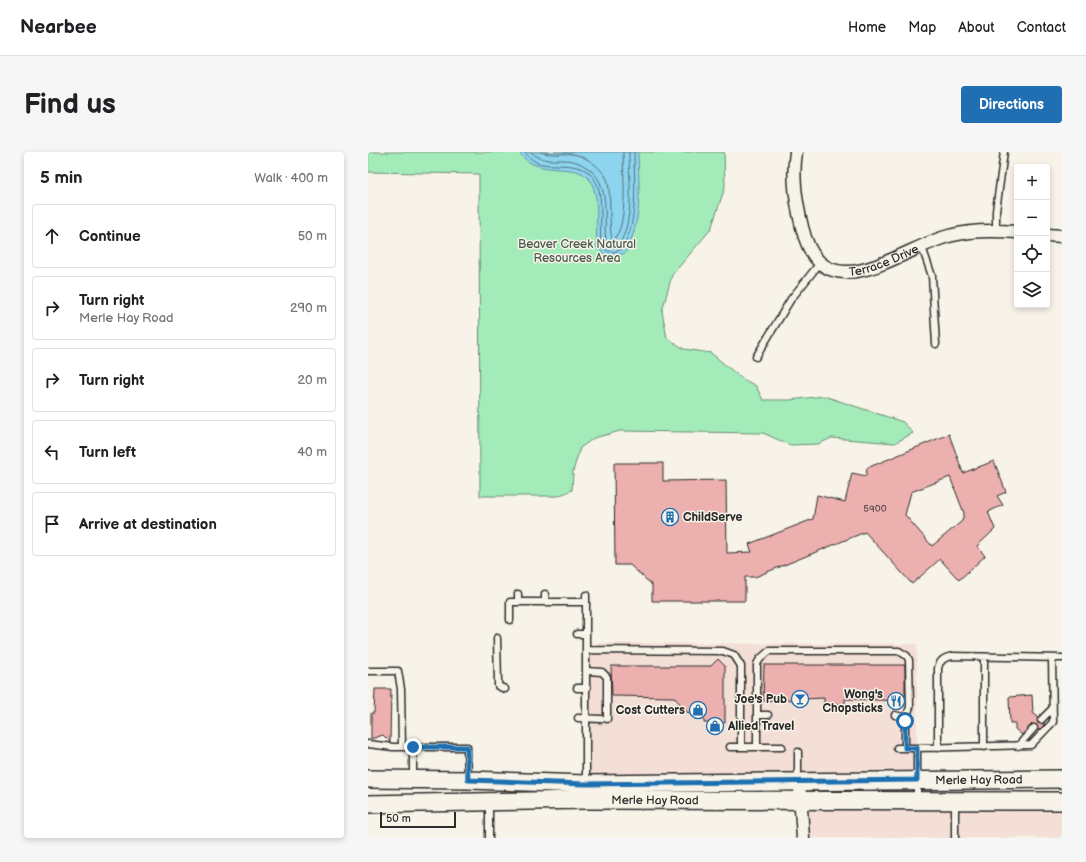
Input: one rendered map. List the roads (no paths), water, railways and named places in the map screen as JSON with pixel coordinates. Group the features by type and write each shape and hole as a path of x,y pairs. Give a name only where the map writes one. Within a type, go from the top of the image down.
{"main road":[{"name":"Merle Hay Road","path":"368,779 468,780 586,792 802,800 955,802 1062,801"},
{"name":"Merle Hay Road","path":"368,804 489,803 586,792 798,782 1062,779"}],"street":[{"name":"Terrace Drive","path":"796,152 793,172 798,212 809,247 820,263 828,269 841,273 852,273 868,269 922,247 962,233 996,231 1014,232"},
{"path":"1050,235 1062,236"},
{"path":"798,782 802,800 803,838"}],"lane":[{"path":"996,231 996,211 1004,152"},
{"path":"922,247 932,276 936,344"},
{"path":"756,357 791,299 820,263"},
{"path":"518,594 518,602"},
{"path":"545,594 545,602"},
{"path":"586,595 586,792"},
{"path":"510,620 510,602 586,602"},
{"path":"577,634 586,634"},
{"path":"497,638 498,686 505,689"},
{"path":"586,650 729,652 739,660 741,666 741,747"},
{"path":"757,747 757,664 769,651 899,651 907,656 909,660 910,708 906,718 905,748"},
{"path":"938,748 940,663 943,659 952,656 1062,658"},
{"path":"984,657 984,747"},
{"path":"898,748 1031,745 1053,722 1052,658"},
{"path":"368,671 398,671 401,689 402,747"},
{"path":"578,718 604,719 606,677 602,672 586,671"},
{"path":"577,688 587,688"},
{"path":"1041,720 1052,710"},
{"path":"757,715 768,715"},
{"path":"895,715 906,718"},
{"path":"1018,746 1034,728"},
{"path":"368,744 402,747 467,747 468,780"},
{"path":"413,747 413,780"},
{"path":"730,747 782,747"},
{"path":"917,748 917,801"},
{"path":"798,752 798,782"},
{"path":"955,802 955,838"},
{"path":"489,803 489,838"}],"water":[{"path":"519,152 638,152 639,204 635,228 625,253 610,256 603,254 597,248 597,209 595,193 593,186 587,177 580,172 537,166 527,161"}],"place":[{"name":"ChildServe","path":"670,517"},
{"name":"Joe's Pub","path":"800,699"},
{"name":"Wong's Chopsticks","path":"896,701"},
{"name":"Cost Cutters","path":"698,710"},
{"name":"Allied Travel","path":"715,726"}],"park label":[{"name":"Beaver Creek Natural Resources Area","path":"577,251"}]}
